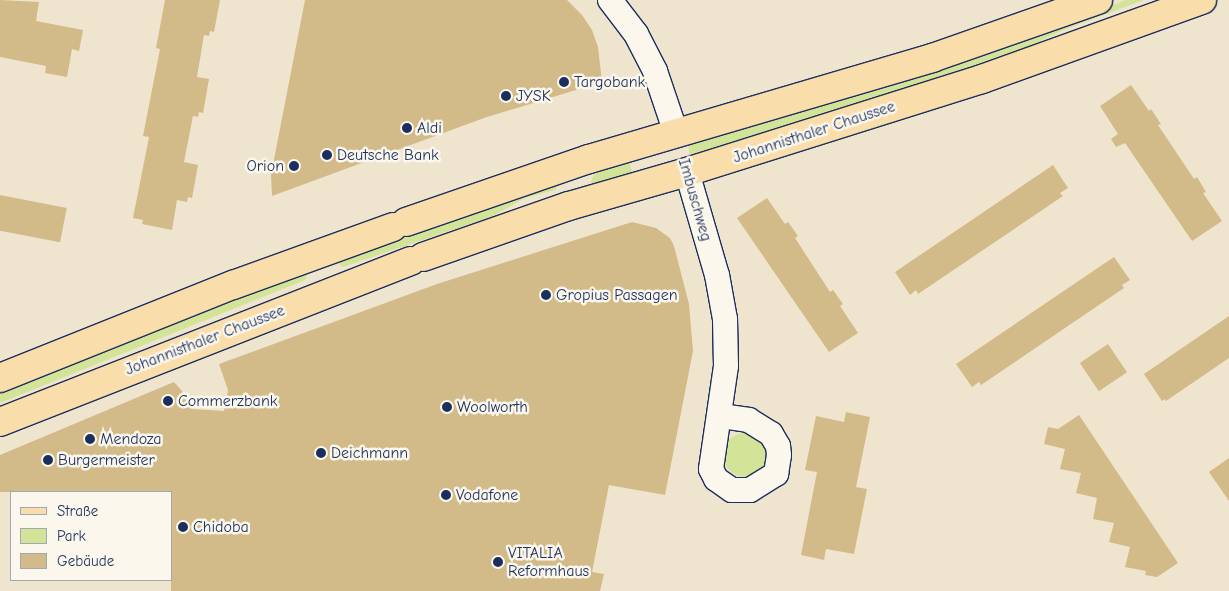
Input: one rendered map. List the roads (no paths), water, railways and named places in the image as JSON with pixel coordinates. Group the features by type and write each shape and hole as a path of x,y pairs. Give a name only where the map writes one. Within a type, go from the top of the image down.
{"main road":[{"path":"0,378 215,292 399,224 589,159 932,58 1098,0"},
{"name":"Johannisthaler Chaussee","path":"0,422 417,259 569,206 687,172 1027,64 1202,0"},
{"name":"Imbuschweg","path":"676,133 687,172"}],"street":[{"name":"Imbuschweg","path":"610,0 636,34 655,71 676,133"},
{"name":"Imbuschweg","path":"687,172 717,276 725,319 726,366 711,468 716,479 732,490 750,490 776,474 779,464 778,446 771,434 750,420 720,416"}],"place":[{"name":"Targobank","path":"564,82"},
{"name":"JYSK","path":"506,96"},
{"name":"Aldi","path":"407,128"},
{"name":"Deutsche Bank","path":"327,155"},
{"name":"Orion","path":"294,166"},
{"name":"Gropius Passagen","path":"546,295"},
{"name":"Commerzbank","path":"168,401"},
{"name":"Woolworth","path":"447,407"},
{"name":"Mendoza","path":"90,439"},
{"name":"Deichmann","path":"321,453"},
{"name":"Burgermeister","path":"48,460"},
{"name":"Vodafone","path":"446,495"},
{"name":"Chidoba","path":"183,527"},
{"name":"VITALIA Reformhaus","path":"498,562"}]}
